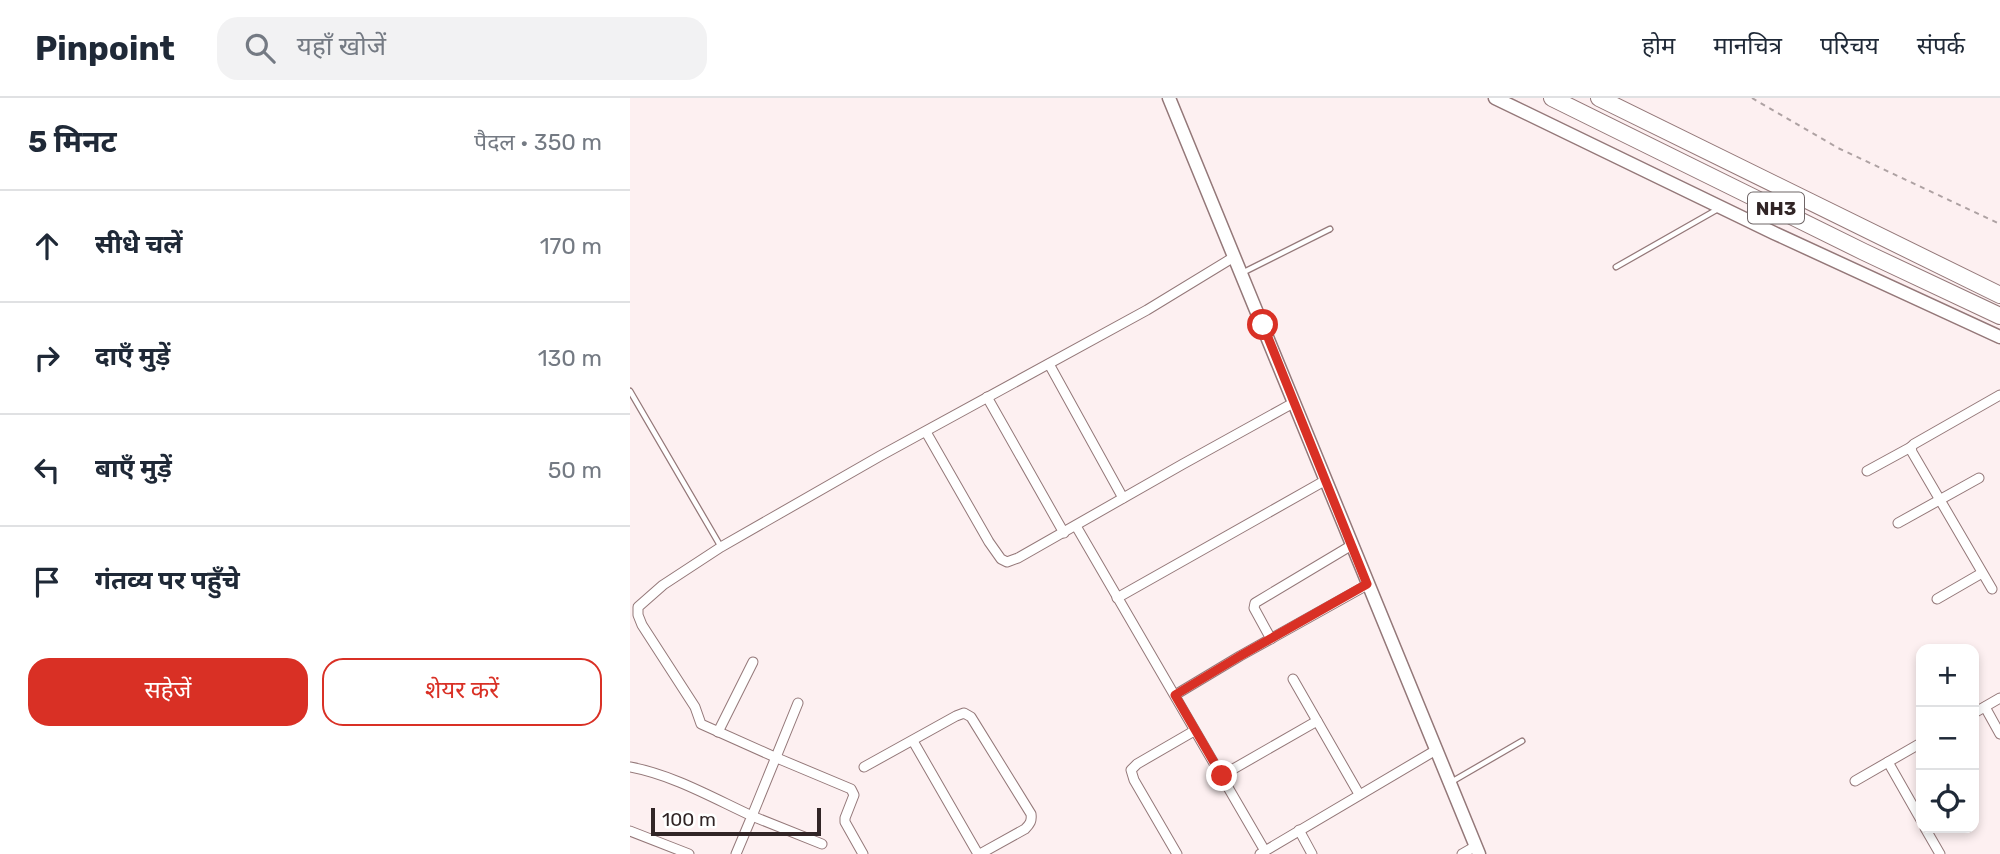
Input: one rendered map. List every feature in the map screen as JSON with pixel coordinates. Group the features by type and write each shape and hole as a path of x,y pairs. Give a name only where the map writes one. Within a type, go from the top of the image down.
{"highway":[{"name":"NH3","path":"1552,98 2000,316"},
{"name":"NH3","path":"1599,98 2000,295"}],"street":[{"path":"1169,98 1477,850 1462,854"},
{"path":"1496,98 2000,337"},
{"path":"863,854 845,822 854,795 851,789 701,724 695,707 642,625 638,611 642,602 663,584 721,547 1147,310 1234,257"},
{"path":"1049,363 1123,498"},
{"path":"1867,471 2000,395"},
{"path":"988,397 1064,533"},
{"path":"926,432 989,542 1004,562 1018,558 1064,533 1295,402"},
{"path":"1911,447 1992,589"},
{"path":"1898,523 1979,478"},
{"path":"1117,598 1326,481"},
{"path":"1076,526 1222,776 1263,852 1436,750"},
{"path":"1271,639 1254,608 1255,603 1352,545"},
{"path":"1937,599 1982,573"},
{"path":"1175,695 1367,584"},
{"path":"718,732 753,662"},
{"path":"1293,680 1359,794"},
{"path":"1979,710 2000,698"},
{"path":"736,854 799,704"},
{"path":"1985,707 2000,734"},
{"path":"864,767 964,713 975,722 1031,814 1030,824 979,854 913,741"},
{"path":"1222,776 1317,722"},
{"path":"1177,854 1143,797 1131,771 1136,764 1195,731"},
{"path":"1855,781 1916,746"},
{"path":"1888,762 1916,812"},
{"path":"630,767 672,780 822,844"},
{"path":"1298,830 1312,854"},
{"path":"630,831 689,854"},
{"path":"1928,833 1940,854"}],"lane":[{"path":"1616,267 1721,207"},
{"path":"1241,273 1330,229"},
{"path":"630,391 721,547"},
{"path":"1449,783 1522,741"}],"path":[{"path":"1752,98 1838,148 2000,224"}],"route":[{"path":"1222,776 1175,695 1367,584 1263,325"}]}
